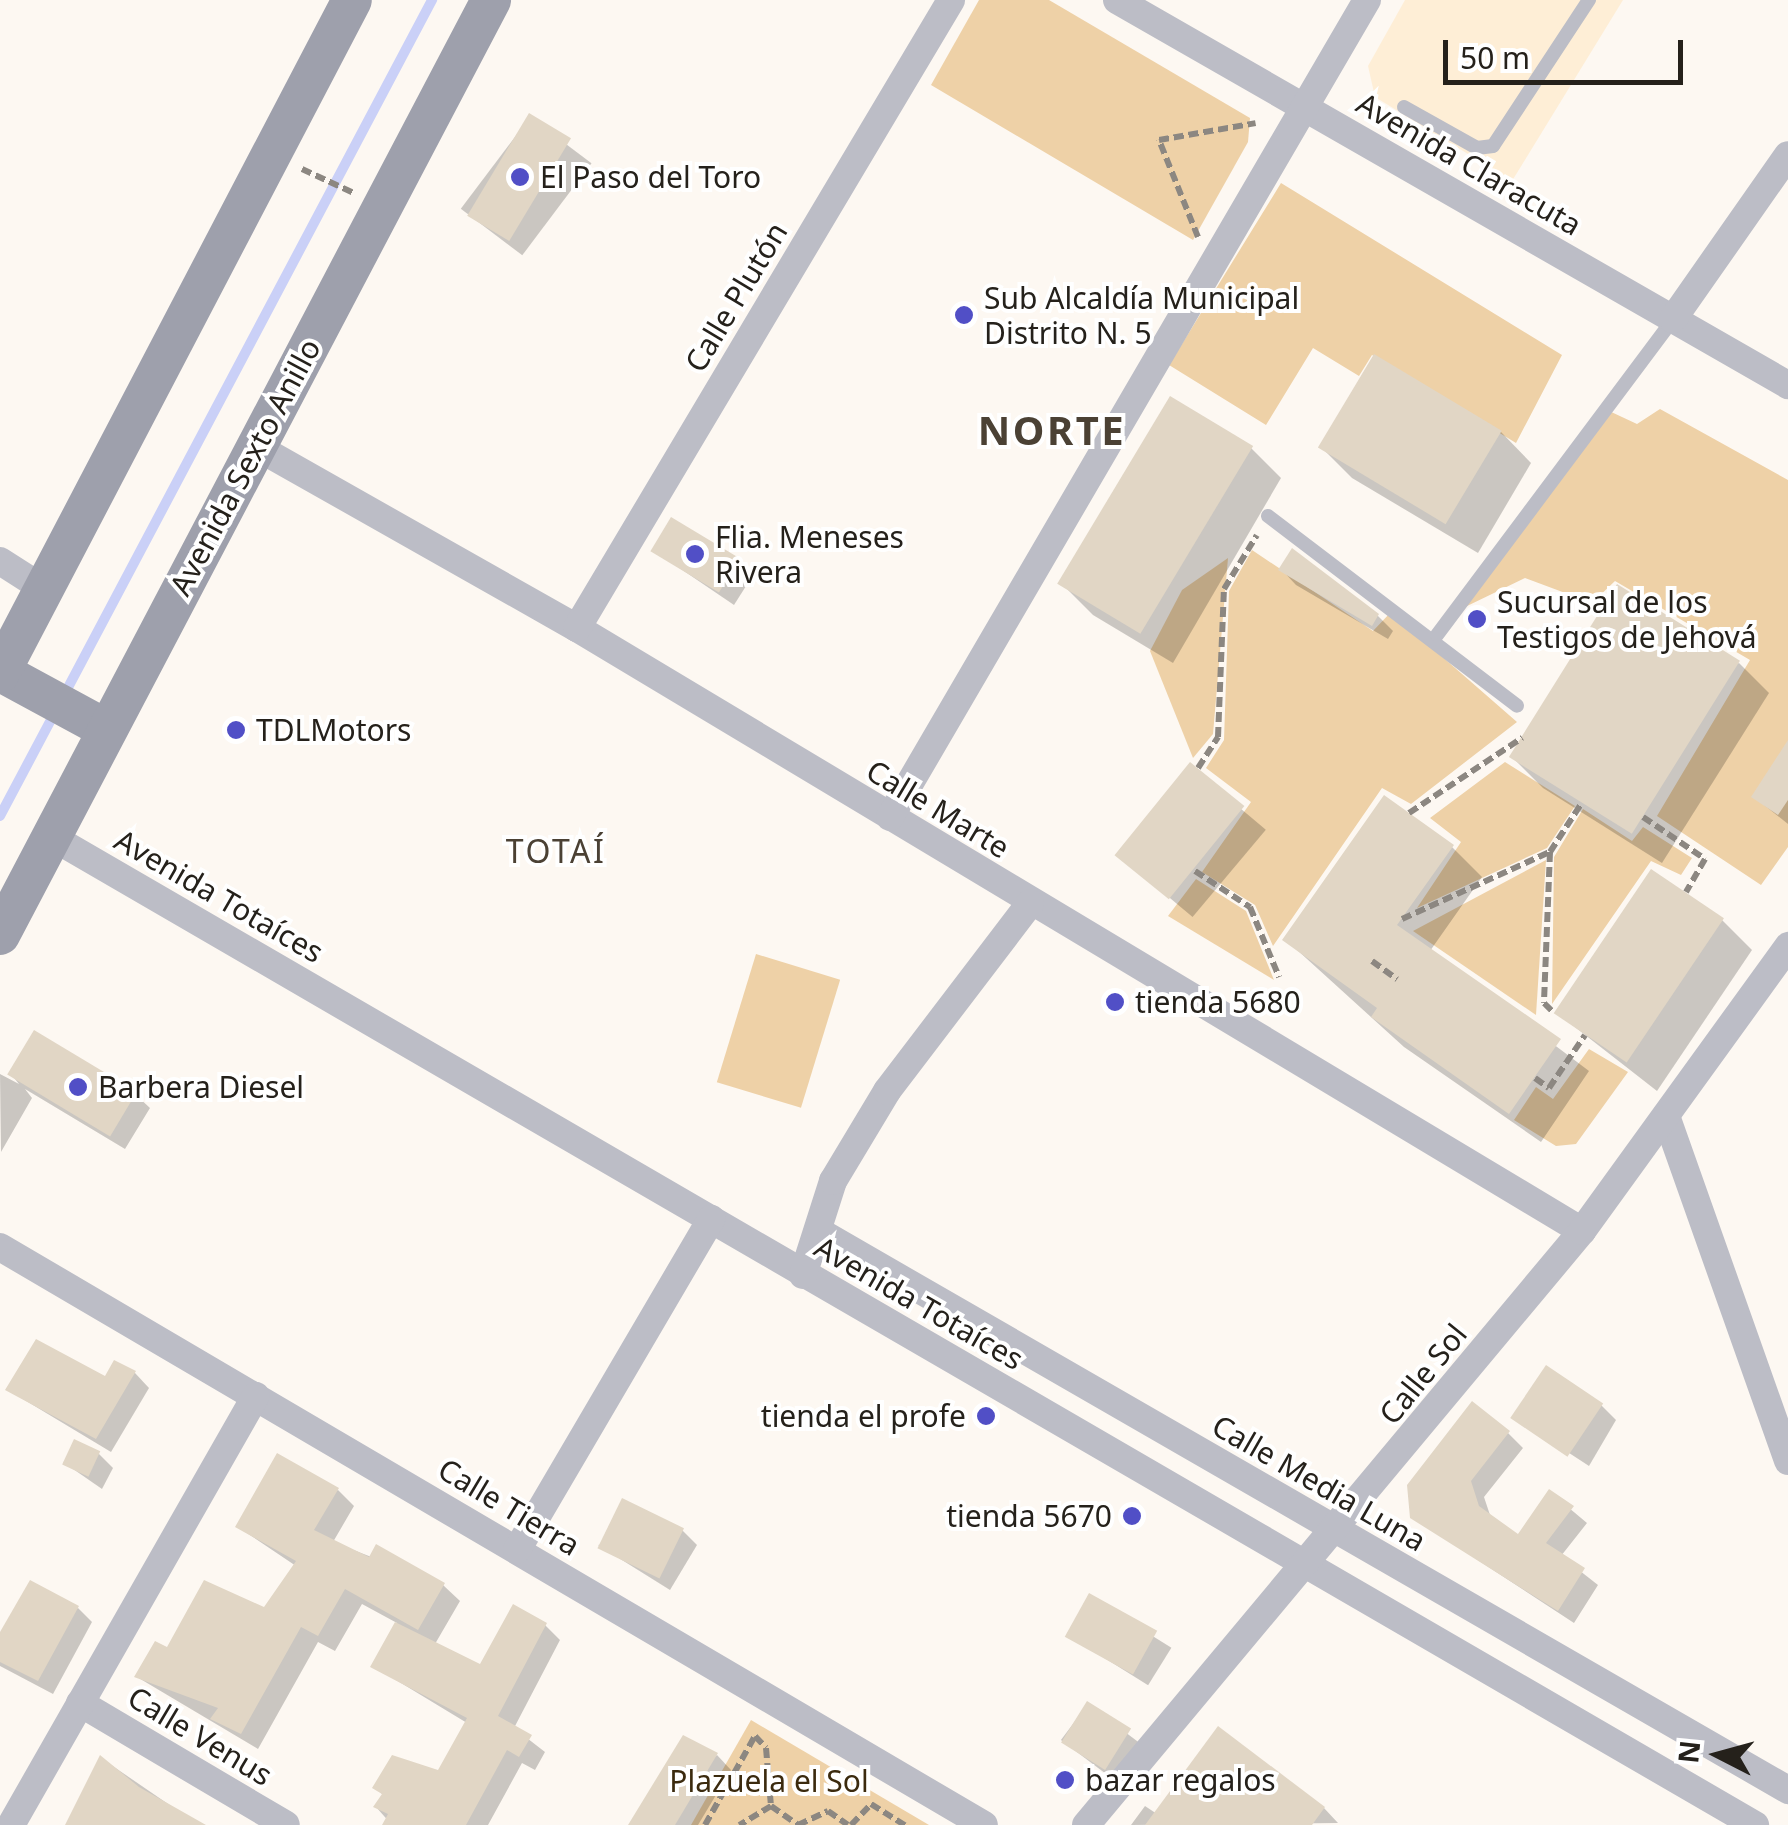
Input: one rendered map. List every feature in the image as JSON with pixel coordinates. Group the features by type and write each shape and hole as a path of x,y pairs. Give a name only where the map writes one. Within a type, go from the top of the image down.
{"main road":[{"path":"93,722 0,673 352,0"},
{"name":"Avenida Sexto Anillo","path":"0,935 52,837 93,722 257,447 491,0"}],"street":[{"name":"Calle Plutón","path":"577,628 951,0"},
{"name":"Avenida Claracuta","path":"1118,0 1788,385"},
{"path":"890,817 1367,0"},
{"path":"1673,319 1788,154"},
{"name":"Calle Marte","path":"257,447 577,628 1582,1231"},
{"path":"0,561 44,590"},
{"name":"Avenida Totaíces","path":"52,837 1756,1825"},
{"path":"804,1274 833,1181 887,1092 1030,903"},
{"name":"Calle Sol","path":"1086,1825 1310,1564 1582,1231 1788,946"},
{"path":"1666,1116 1788,1461"},
{"path":"517,1550 711,1219"},
{"name":"Calle Media Luna","path":"818,1230 1788,1790"},
{"name":"Calle Tierra","path":"0,1247 984,1825"},
{"path":"11,1825 256,1396"},
{"name":"Calle Venus","path":"80,1703 286,1825"}],"lane":[{"path":"1404,107 1477,148 1494,146 1589,0"},
{"path":"1437,635 1673,319"},
{"path":"1268,516 1437,635 1517,706"}],"path":[{"path":"1199,238 1159,140 1256,123"},
{"path":"314,174 353,193"},
{"path":"1198,768 1218,737 1224,590 1268,516"},
{"path":"1409,813 1522,738"},
{"path":"1554,1013 1544,1003 1550,852 1582,804"},
{"path":"1643,817 1705,859 1686,892"},
{"path":"1402,919 1550,852"},
{"path":"1195,871 1250,906 1279,977"},
{"path":"1372,961 1398,979"},
{"path":"1534,1078 1549,1088 1586,1035"},
{"path":"705,1825 756,1736 766,1748 770,1806"},
{"path":"770,1806 798,1825 828,1811 850,1825 871,1804 904,1825"},
{"path":"739,1825 770,1806"}],"shaded area":[{"path":"1405,0 1623,0 1512,181 1375,97 1368,66"}],"green space":[{"path":"979,0 1049,0 1250,118 1248,142 1193,240 931,85"},
{"path":"1281,183 1562,355 1516,443 1372,355 1359,376 1313,348 1266,425 1169,365"},
{"path":"1660,409 1788,480 1788,847 1761,885 1657,816 1750,660 1615,581 1592,603 1525,578 1465,607 1607,410 1637,424"},
{"path":"1252,550 1373,631 1391,612 1517,722 1411,804 1382,788 1273,946 1255,905 1202,872 1251,802 1206,768 1224,740 1229,591"},
{"path":"1228,558 1213,734 1193,758 1150,651 1182,590"},
{"path":"1505,762 1575,806 1547,848 1417,908 1461,842 1430,818"},
{"path":"1583,809 1632,841 1643,827 1692,858 1681,875 1651,861 1552,1004 1554,857"},
{"path":"1546,860 1536,1015 1413,931"},
{"path":"1196,879 1246,911 1274,980 1168,916"},
{"path":"756,954 840,980 801,1108 717,1082"},
{"path":"1589,1049 1628,1072 1576,1144 1556,1146 1514,1120 1536,1087 1553,1099"},
{"name":"Plazuela el Sol","path":"751,1720 929,1825 691,1825"}],"building":[{"name":"El Paso del Toro","path":"529,113 571,138 509,241 467,216"},
{"path":"1374,354 1502,431 1446,524 1318,447"},
{"path":"1170,396 1253,446 1140,634 1057,584"},
{"name":"Flia. Meneses Rivera","path":"671,517 740,558 719,592 650,551"},
{"path":"1292,548 1379,614 1372,626 1278,570"},
{"path":"1617,584 1740,661 1632,834 1509,757"},
{"path":"1788,740 1788,800 1778,815 1751,797"},
{"path":"1190,762 1244,806 1169,899 1114,855"},
{"path":"1384,795 1454,845 1397,925 1561,1039 1509,1114 1371,1017 1377,1008 1282,940"},
{"path":"1651,869 1724,918 1627,1062 1554,1013"},
{"name":"Barbera Diesel","path":"34,1030 137,1092 110,1136 7,1075"},
{"path":"36,1339 105,1376 114,1360 136,1371 96,1439 5,1390"},
{"path":"1546,1365 1603,1404 1567,1457 1510,1418"},
{"path":"1472,1401 1510,1431 1471,1481 1479,1506 1518,1534 1549,1489 1574,1506 1546,1543 1585,1568 1558,1611 1410,1518 1407,1485"},
{"path":"74,1439 100,1451 88,1477 62,1464"},
{"path":"277,1453 339,1488 314,1530 369,1557 376,1544 445,1583 418,1630 345,1589 318,1636 301,1627 241,1734 210,1719 218,1708 134,1677 155,1641 167,1647 204,1580 264,1607 296,1561 235,1527"},
{"path":"622,1498 684,1528 659,1579 597,1548"},
{"path":"30,1580 79,1606 38,1681 0,1662 0,1632"},
{"path":"1089,1593 1157,1631 1133,1675 1065,1637"},
{"path":"513,1604 547,1623 498,1716 532,1735 519,1757 507,1750 466,1825 382,1825 388,1814 373,1807 382,1794 372,1788 392,1755 438,1770 467,1718 370,1667 395,1622 480,1664"},
{"path":"1087,1701 1131,1729 1105,1770 1061,1743"},
{"path":"1218,1726 1325,1807 1312,1825 1145,1825"},
{"path":"683,1735 718,1753 675,1825 628,1825"},
{"path":"100,1755 139,1787 206,1825 65,1825"}],"waterway":[{"path":"63,697 432,0"},
{"path":"0,816 55,712"}],"place":[{"name":"El Paso del Toro","path":"520,177"},
{"name":"Sub Alcaldía Municipal Distrito N. 5","path":"964,315"},
{"name":"Flia. Meneses Rivera","path":"695,554"},
{"name":"Sucursal de los Testigos de Jehová","path":"1477,619"},
{"name":"TDLMotors","path":"236,730"},
{"name":"tienda 5680","path":"1115,1002"},
{"name":"Barbera Diesel","path":"78,1087"},
{"name":"tienda el profe","path":"986,1416"},
{"name":"tienda 5670","path":"1132,1516"},
{"name":"bazar regalos","path":"1065,1780"}],"district":[{"name":"NORTE","path":"1052,430"},
{"name":"TOTAÍ","path":"556,851"}]}
